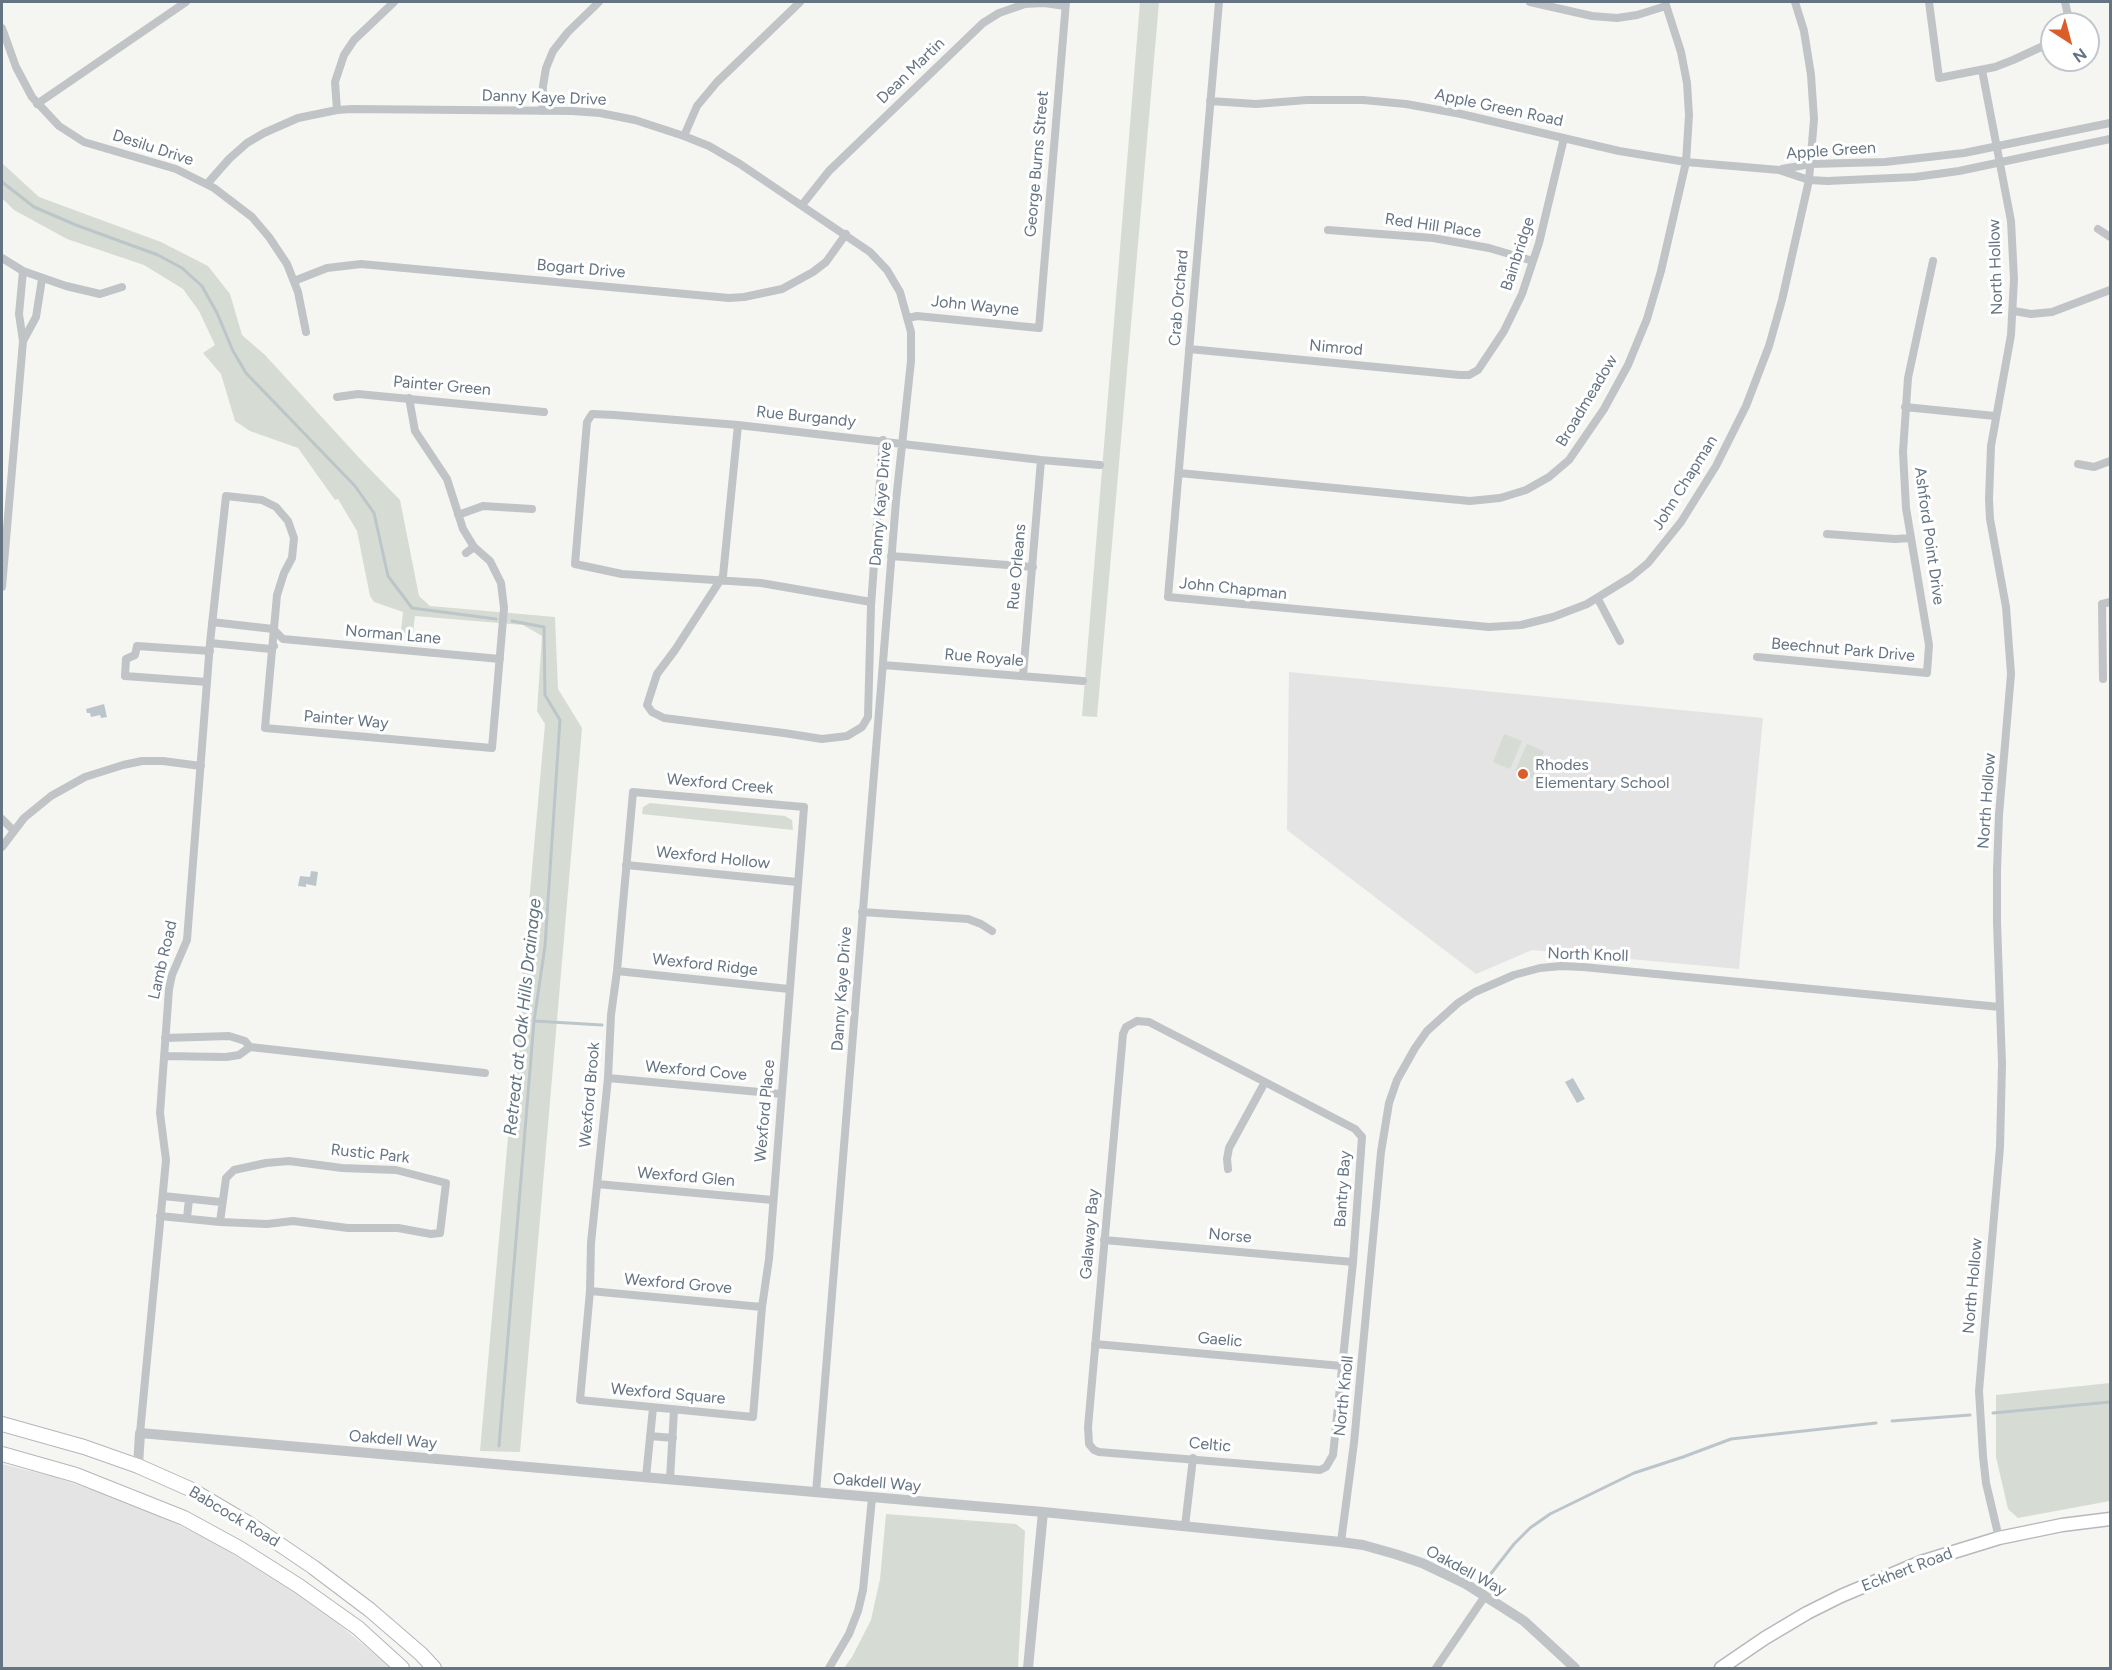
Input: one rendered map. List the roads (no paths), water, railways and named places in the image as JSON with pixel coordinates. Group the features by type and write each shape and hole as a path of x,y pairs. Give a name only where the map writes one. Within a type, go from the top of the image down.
{"main road":[{"name":"Babcock Road","path":"2,1424 84,1447 138,1466 190,1489 251,1525 313,1567 370,1610 434,1668"},
{"name":"Babcock Road","path":"2,1454 76,1475 184,1518 239,1548 299,1586 358,1628 402,1668"},
{"name":"Eckhert Road","path":"1721,1668 1765,1638 1841,1596 1921,1562 1999,1538 2110,1518"},
{"path":"239,1548 251,1525"}],"street":[{"path":"37,104 186,2"},
{"path":"337,110 335,82 344,55 354,40 394,2"},
{"path":"542,111 546,68 553,51 568,32 599,2"},
{"path":"684,136 697,106 717,82 800,2"},
{"name":"Crab Orchard","path":"1168,597 1219,2"},
{"path":"1530,2 1592,16 1617,18 1637,15 1666,4"},
{"name":"John Chapman","path":"1168,597 1489,627 1538,622 1598,599 1648,563 1665,544 1698,494 1734,431 1756,383 1782,300 1809,180 1814,119 1811,75 1804,31 1795,2"},
{"path":"1929,2 1939,78 1982,70 2013,60 2040,48"},
{"name":"Dean Martin","path":"802,205 829,171 983,23 999,13 1025,4 1065,4"},
{"name":"George Burns Street","path":"1039,328 1065,4"},
{"name":"Broadmeadow","path":"1179,473 1470,501 1513,495 1544,481 1560,469 1578,450 1604,409 1628,365 1647,319 1661,271 1686,162 1689,115 1687,83 1681,52 1666,4"},
{"name":"Desilu Drive","path":"2,28 16,67 37,104 59,126 84,142 176,169 207,184 252,217 287,264 302,308 306,332"},
{"name":"North Hollow","path":"1982,70 2011,221 2013,253 2011,335 1995,416 1991,446 1989,499 1990,519 2006,608 2011,674 1999,815 1997,870 2002,1064 2000,1147 1979,1391 1986,1483 1999,1538"},
{"name":"Apple Green Road","path":"1210,101 1256,104 1307,100 1363,100 1406,104 1461,114 1619,151 1686,162 1779,170"},
{"name":"Danny Kaye Drive","path":"207,184 229,159 247,143 264,133 298,118 337,110 600,113 635,120 684,136 740,164 870,252 887,270 900,292 909,318 911,361 891,556 816,1493"},
{"name":"Apple Green","path":"1779,170 1810,164 1885,162 1964,153 2110,123"},
{"name":"Bainbridge","path":"1478,370 1504,331 1522,294 1533,261 1564,138"},
{"name":"Apple Green","path":"1779,170 1809,180 1827,182 1905,177 1959,171 2110,139"},
{"path":"2098,229 2110,237"},
{"name":"Red Hill Place","path":"1328,230 1432,238 1533,261"},
{"name":"Bogart Drive","path":"294,281 327,268 361,264 729,298 744,297 782,289 813,272 825,262 846,234"},
{"path":"2,258 42,279 100,294 122,287"},
{"name":"Ashford Point Drive","path":"1927,673 1929,645 1911,538 1904,483 1903,452 1905,407 1912,357 1933,261"},
{"path":"2,587 23,341 19,314 23,271"},
{"path":"23,341 36,317 42,279"},
{"path":"2013,311 2031,314 2052,312 2110,290"},
{"name":"John Wayne","path":"909,318 917,315 1039,328"},
{"name":"Nimrod","path":"1190,349 1460,375 1469,375 1478,370"},
{"name":"Painter Green","path":"337,397 358,394 544,412"},
{"name":"Painter Way","path":"226,496 262,500 276,507 288,521 294,538 292,558 284,573 278,595 265,728 492,748 504,608 501,583 490,561 474,547 463,529 447,479 415,431 410,398"},
{"path":"1905,407 1995,416"},
{"name":"Rue Burgandy","path":"719,582 622,574 575,564 587,422 592,414 738,425 1100,465"},
{"path":"738,425 723,576 657,674 647,705 652,712 664,718 822,739 847,736 862,727 868,717 871,602 883,440"},
{"name":"Rue Orleans","path":"1023,676 1041,460"},
{"path":"2078,464 2094,466 2110,461"},
{"name":"Lamb Road","path":"138,1466 166,1160 160,1113 165,1038 172,975 187,940 212,622 226,496"},
{"path":"458,515 483,506 532,509"},
{"path":"1827,534 1911,538"},
{"path":"466,554 474,547"},
{"path":"891,556 1033,567"},
{"path":"719,582 761,583 871,602 887,609"},
{"path":"871,602 888,595"},
{"path":"1598,599 1620,641"},
{"path":"2103,678 2106,603"},
{"path":"207,682 125,676 126,659 135,655 137,646 271,649 283,639 273,630 212,622"},
{"name":"Norman Lane","path":"283,639 500,659"},
{"name":"Beechnut Park Drive","path":"1757,657 1927,673"},
{"name":"Rue Royale","path":"883,664 1083,681"},
{"path":"2,847 24,818 51,796 77,781 104,770 142,761 201,766"},
{"name":"Wexford Creek","path":"633,792 804,807"},
{"name":"Wexford Brook","path":"580,1400 590,1291 591,1243 633,792"},
{"name":"Wexford Place","path":"753,1417 762,1306 769,1259 804,807"},
{"path":"2,819 13,830"},
{"name":"Wexford Hollow","path":"626,865 797,882"},
{"path":"862,912 968,919 992,931"},
{"name":"North Knoll","path":"1341,1542 1354,1443 1381,1152 1389,1103 1397,1080 1415,1048 1427,1031 1458,1003 1505,978 1529,970 1561,966 2000,1007"},
{"name":"Wexford Ridge","path":"617,971 789,989"},
{"name":"Bantry Bay","path":"1130,1024 1137,1021 1149,1022 1355,1129 1362,1137 1353,1262 1333,1455 1326,1467"},
{"name":"Galaway Bay","path":"1092,1448 1089,1444 1088,1427 1104,1240 1123,1034 1130,1024"},
{"path":"165,1038 229,1036 245,1041 250,1047"},
{"path":"164,1056 226,1057 239,1055 250,1047 485,1073"},
{"name":"Wexford Cove","path":"608,1078 781,1094"},
{"path":"1228,1169 1229,1148 1266,1082"},
{"name":"Rustic Park","path":"160,1216 220,1222 267,1224 293,1221 325,1227 387,1227 431,1234 440,1233 446,1182 396,1170 342,1168 289,1161 266,1162 234,1170 226,1178 220,1222"},
{"name":"Wexford Glen","path":"597,1184 773,1200"},
{"path":"163,1196 221,1203"},
{"path":"187,1218 189,1199"},
{"name":"Norse","path":"1104,1240 1353,1262"},
{"name":"Wexford Grove","path":"590,1291 762,1306"},
{"name":"Gaelic","path":"1095,1344 1342,1366"},
{"name":"Wexford Square","path":"580,1400 753,1417"},
{"path":"646,1477 653,1408"},
{"path":"670,1479 674,1410"},
{"name":"Oakdell Way","path":"140,1433 1043,1512 1363,1545 1422,1563 1466,1584 1524,1621 1575,1668"},
{"path":"650,1436 673,1438"},
{"name":"Celtic","path":"1092,1448 1099,1452 1320,1470 1326,1467"},
{"path":"1185,1526 1193,1458"},
{"path":"829,1668 849,1634 858,1611 863,1590 873,1498"},
{"path":"1028,1668 1043,1512"},
{"path":"1436,1668 1485,1596"}],"waterway":[{"path":"2,182 34,207 158,255 182,268 202,286 246,373 355,486 374,513 388,576 412,608 496,619"},
{"name":"Retreat at Oak Hills Drainage","path":"499,1446 534,1021 545,946 560,720 545,695 544,627 512,621"},
{"path":"534,1021 602,1025"},
{"path":"1993,1413 2110,1402"},
{"path":"1892,1421 1970,1415"},
{"path":"1489,1576 1530,1528 1550,1514 1634,1473 1731,1439 1876,1423"}],"place":[{"name":"Rhodes Elementary School","path":"1523,774"}]}
